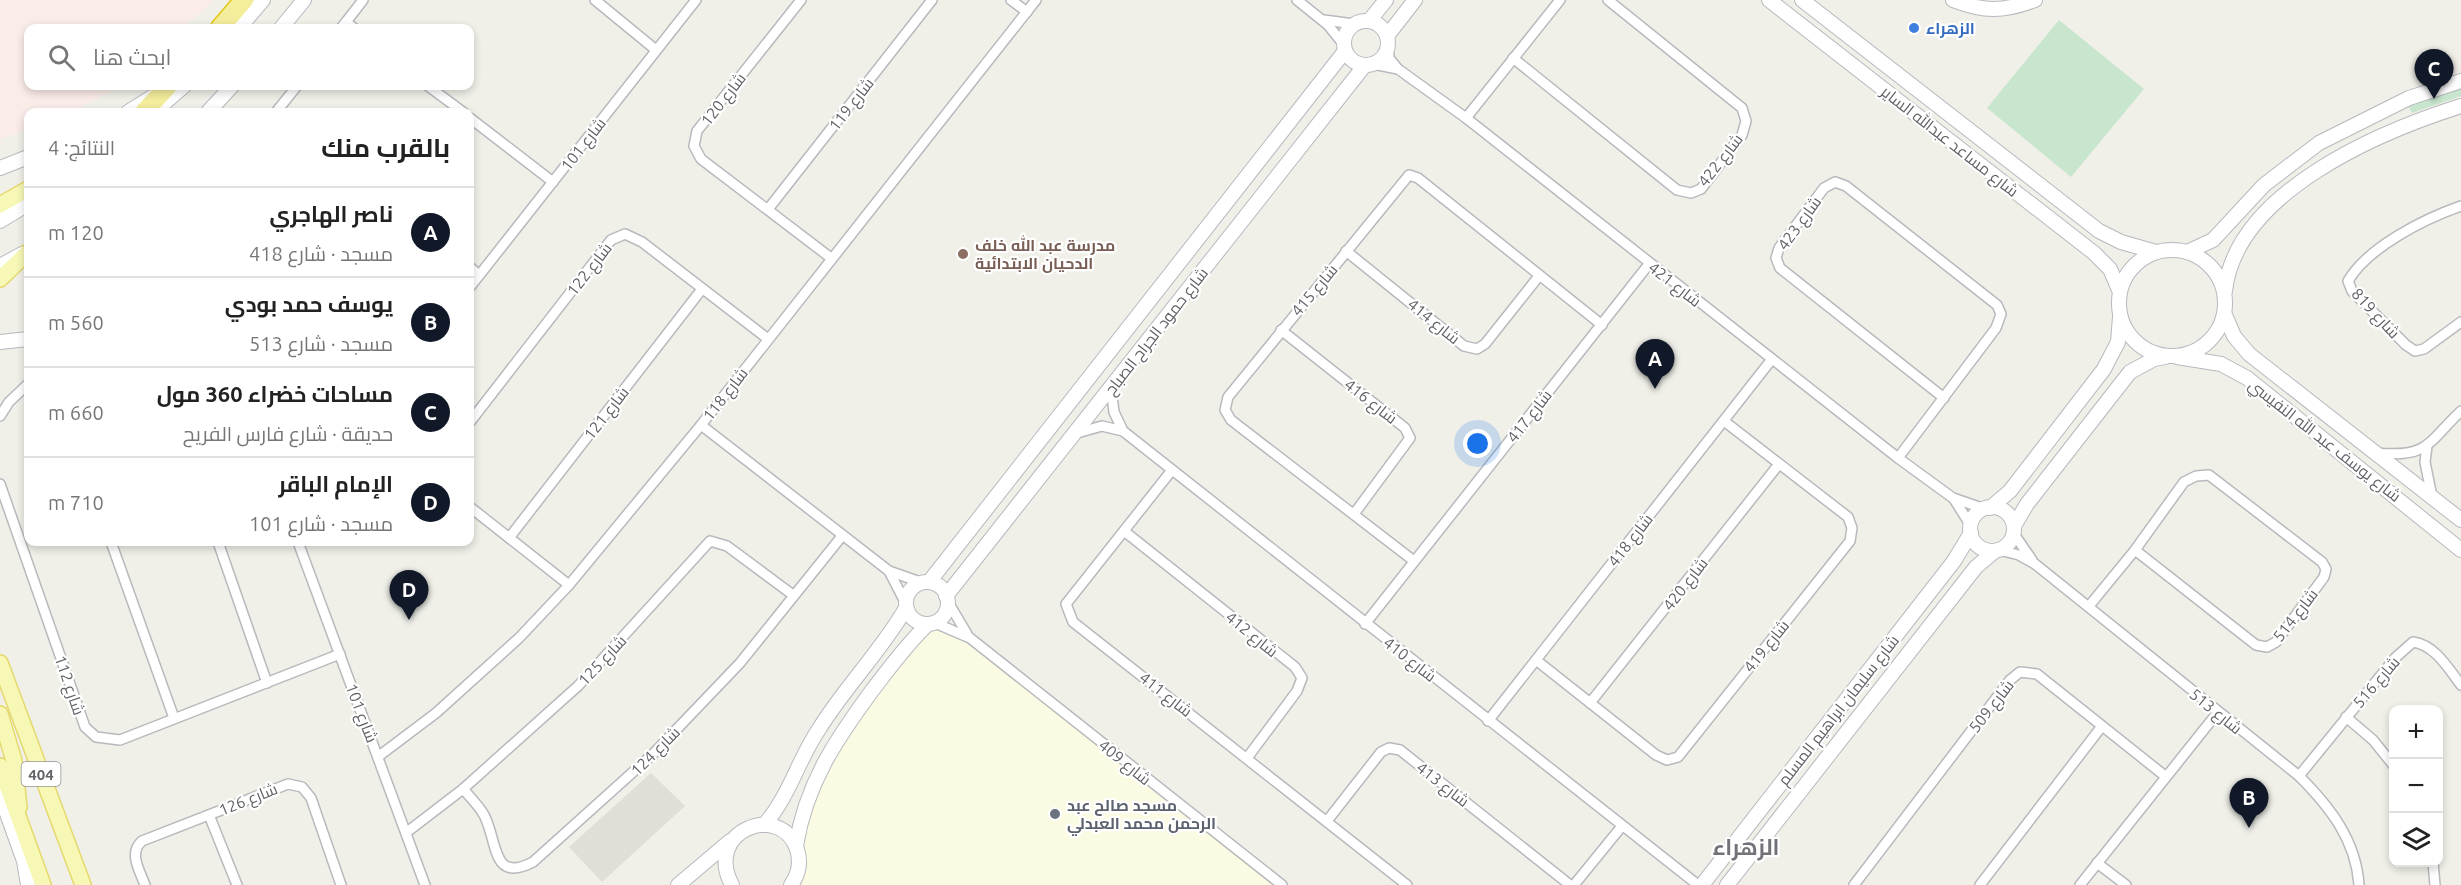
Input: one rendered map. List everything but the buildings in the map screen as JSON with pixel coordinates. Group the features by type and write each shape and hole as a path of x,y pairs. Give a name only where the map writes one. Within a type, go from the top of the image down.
{"highway":[{"path":"223,24 244,0"},
{"path":"148,108 164,90"}],"main road":[{"path":"0,205 24,191"},
{"path":"0,279 24,256"},
{"name":"404","path":"0,663 83,885"},
{"path":"0,714 18,777 19,820"},
{"name":"404","path":"0,766 44,885"}],"street":[{"path":"242,24 263,0"},
{"path":"284,24 304,0"},
{"path":"348,24 363,0"},
{"name":"شارع 101","path":"474,282 696,0"},
{"name":"شارع 120","path":"801,0 697,132 694,146 701,159 769,208 831,258"},
{"name":"شارع 119","path":"769,208 932,0"},
{"path":"1011,0 1027,12"},
{"name":"شارع 118","path":"379,756 436,712 519,638 569,585 701,425 1036,0"},
{"path":"1297,0 1322,19 1353,61 1369,64 1381,59 1387,40 1414,0"},
{"path":"1369,21 1386,0"},
{"path":"1466,118 1560,0"},
{"name":"شارع 422","path":"1513,58 1677,190 1691,193 1701,189 1742,135 1746,121 1742,108 1608,0"},
{"name":"شارع مساعد عبدالله الساير","path":"1770,0 2094,253 2110,269 2120,292"},
{"name":"شارع مساعد عبدالله الساير","path":"1802,0 2099,231 2121,242 2156,252"},
{"path":"1953,0 1977,9 2011,9 2035,0"},
{"path":"598,1 656,50"},
{"path":"1322,19 1354,24 1369,21 1380,26 1387,40 1389,58 1398,69"},
{"path":"1344,48 1344,37 1354,24"},
{"name":"شارع حمود الجراح الصباح","path":"926,582 1290,122 1344,48"},
{"name":"شارع حمود الجراح الصباح","path":"947,599 1308,137 1369,64"},
{"name":"شارع 421","path":"1369,64 1398,69 1466,118 1898,458 1953,498 1988,508"},
{"path":"2187,252 2213,240 2264,185 2319,143 2409,98 2461,81"},
{"path":"134,108 162,90"},
{"path":"159,108 179,90"},
{"path":"212,108 228,90"},
{"path":"282,108 294,90"},
{"path":"433,90 458,108"},
{"path":"2225,293 2212,267 2187,252 2172,250 2156,252 2140,261 2127,274 2120,292 2118,342 2112,356 2072,412 2010,491 1973,518 1971,529 1981,548 1997,551 2011,541 2027,504 2130,372 2154,359 2194,353 2208,344 2219,331 2225,315 2225,293 2232,261 2243,242 2292,189 2352,149 2418,120 2461,106"},
{"path":"474,121 553,182"},
{"path":"1290,122 1308,137"},
{"path":"0,168 24,159"},
{"name":"شارع 415","path":"1414,561 1231,420 1225,410 1228,397 1281,330 1409,176 1418,178 1602,325"},
{"name":"شارع 423","path":"1898,458 1944,398 1996,328 2001,314 1997,305 1846,186 1834,182 1824,188 1779,248 1776,258 1780,268 1944,398"},
{"path":"0,221 24,206"},
{"name":"شارع 819","path":"2461,206 2415,226 2375,253 2354,271 2348,281 2352,291 2406,345 2415,351 2424,349 2461,322"},
{"name":"شارع 122","path":"474,417 610,240 625,234 642,242 768,339"},
{"name":"شارع 414","path":"1346,251 1464,346 1477,349 1485,344 1539,276"},
{"path":"0,266 24,254"},
{"name":"شارع 417","path":"1365,624 1649,264"},
{"path":"474,271 479,275"},
{"name":"شارع 121","path":"509,538 702,289"},
{"path":"2119,312 2125,329 2136,342 2150,352 2172,357"},
{"name":"شارع يوسف عبد الله النفيسي","path":"2225,315 2234,336 2249,354 2461,520"},
{"path":"1137,317 1149,320 1155,331"},
{"name":"شارع 416","path":"1281,330 1405,428 1410,438 1354,514"},
{"path":"0,342 24,339"},
{"name":"شارع يوسف عبد الله النفيسي","path":"2172,357 2221,364 2247,378 2461,550"},
{"name":"شارع 418","path":"1488,721 1772,359"},
{"path":"0,416 9,402 24,388"},
{"path":"1111,388 1114,412 1123,431"},
{"path":"2072,412 2085,411 2089,424"},
{"path":"2376,453 2400,455 2416,453 2427,446 2461,411"},
{"name":"شارع 419","path":"1536,660 1656,755 1667,760 1678,757 1850,541 1852,528 1848,517 1724,421"},
{"path":"701,425 889,571 940,587 947,599 946,613 907,645 837,739 825,760 805,805 795,846 800,885"},
{"path":"1076,434 1102,426 1123,431"},
{"name":"شارع 410","path":"1123,431 1488,721 1700,885"},
{"path":"2427,446 2425,462 2432,497"},
{"name":"شارع 420","path":"1590,703 1779,464"},
{"name":"شارع 411","path":"1172,470 1066,604 1067,612 1073,622 1407,885"},
{"name":"شارع 514","path":"2089,606 2135,550 2184,482 2196,476 2209,475 2322,562 2325,569 2324,578 2277,642 2267,647 2256,645 2135,550"},
{"name":"شارع 112","path":"0,484 85,727 96,737 120,740 340,654"},
{"name":"شارع 421","path":"1953,498 1971,529"},
{"path":"1988,508 2003,510 2014,530"},
{"path":"474,510 569,585"},
{"name":"شارع سليمان ابراهيم المسلم","path":"1700,885 1959,555 1971,529"},
{"name":"شارع 513","path":"2014,530 2035,564"},
{"name":"شارع 412","path":"1124,531 1295,668 1302,678 1297,691 1247,758"},
{"name":"شارع 124","path":"464,789 484,816 498,858 506,867 518,870 533,862 653,754 740,663 842,536"},
{"name":"شارع 125","path":"406,832 464,789 578,686 710,541 727,546 793,595"},
{"path":"112,546 174,718"},
{"path":"219,546 267,683"},
{"name":"شارع 101","path":"300,546 425,885"},
{"name":"شارع 513","path":"1997,551 2019,555 2035,564 2299,776 2326,803 2342,827 2358,869 2359,885"},
{"name":"شارع سليمان ابراهيم المسلم","path":"1727,885 1976,567 1997,551"},
{"path":"889,571 918,623 931,624"},
{"path":"764,825 787,792 814,735 856,676 885,641 906,605 911,589 926,582"},
{"name":"شارع 409","path":"947,599 956,620 970,638 1282,885"},
{"name":"شارع 409","path":"931,624 970,638"},
{"name":"شارع 516","path":"2299,776 2395,658 2413,642 2425,644 2444,662 2461,685"},
{"name":"شارع 509","path":"1854,885 2016,674 2029,671 2037,674 2165,776"},
{"path":"856,676 864,687 873,690"},
{"path":"1840,707 1846,716 1857,721"},
{"path":"2080,885 2218,712"},
{"path":"2346,717 2373,740 2389,760"},
{"path":"1828,722 1839,726 1846,734"},
{"path":"1980,885 2102,726"},
{"name":"شارع 413","path":"1327,821 1381,752 1389,748 1400,750 1572,885"},
{"name":"شارع 126","path":"145,885 134,857 138,844 281,785 302,788 311,798 340,885"},
{"path":"0,794 24,861 28,885"},
{"path":"209,815 237,885"},
{"path":"678,885 742,830 764,825 783,831 795,846"},
{"path":"1572,885 1622,826"},
{"path":"732,885 724,862 727,849 734,838"},
{"path":"2097,863 2126,885"},
{"path":"791,885 799,867"},
{"path":"2433,867 2435,885"}],"shaded area":[{"path":"0,0 214,0 187,24 24,24 24,90 113,90 80,108 24,108 24,131 0,140"},
{"path":"2059,20 2144,89 2071,177 1987,108"},
{"path":"2461,84 2461,96 2412,113 2407,104"},
{"path":"927,625 951,628 1282,885 800,885 799,824 833,744"},
{"path":"651,773 685,806 602,882 569,847"}],"place":[{"name":"الزهراء","path":"1914,28"},
{"name":"مساحات خضراء 360 مول","path":"2434,99"},
{"name":"مدرسة عبد الله خلف الدحيان الابتدائية","path":"963,254"},
{"name":"ناصر الهاجري","path":"1655,389"},
{"name":"الإمام الباقر","path":"409,620"},
{"name":"مسجد صالح عبد الرحمن محمد العبدلي","path":"1055,814"},
{"name":"يوسف حمد بودي","path":"2249,828"}],"district":[{"name":"الزهراء","path":"1746,846"}]}
